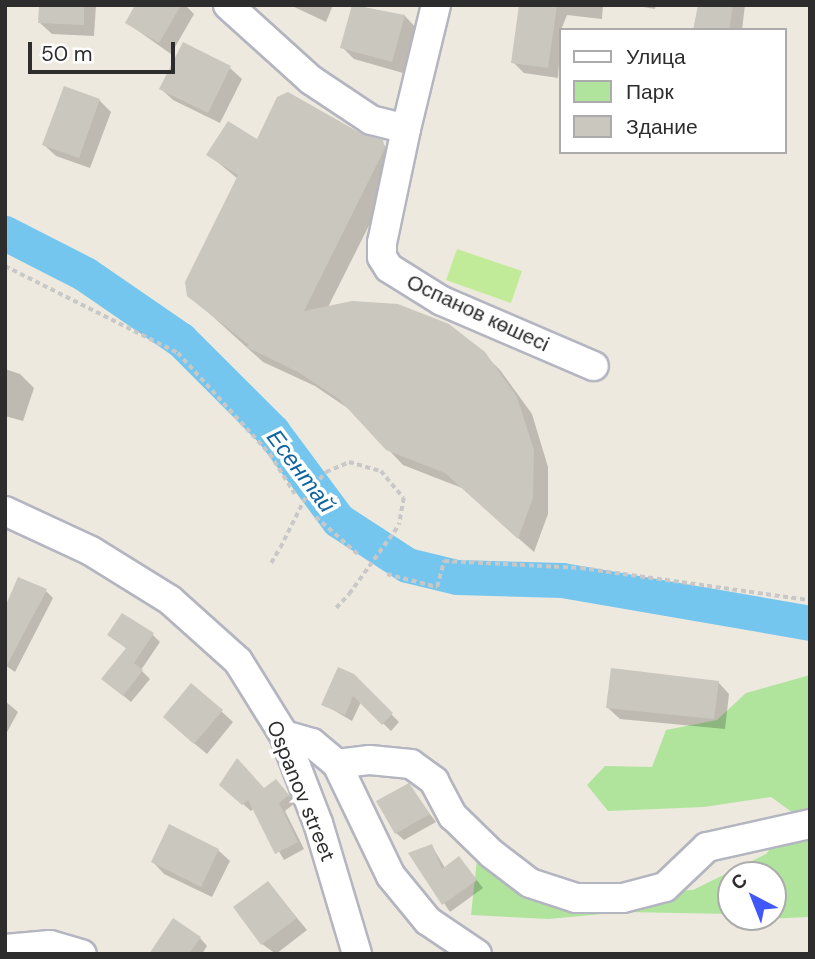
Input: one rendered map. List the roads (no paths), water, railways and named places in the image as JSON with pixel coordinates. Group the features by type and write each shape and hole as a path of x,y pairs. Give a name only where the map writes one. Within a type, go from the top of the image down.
{"street":[{"path":"228,5 311,80 371,120 406,129"},
{"name":"Оспанов көшесі","path":"436,5 406,129 382,243 382,257 389,268 442,301 594,366"},
{"name":"Ospanov street","path":"5,511 91,551 170,600 238,661 284,736 318,824 357,954"},
{"path":"284,736 312,743 337,764 391,876 428,921 477,954"},
{"path":"337,764 370,760 411,764 433,781 453,816 492,854 530,883 576,898 624,898 665,887 707,848 810,824"},
{"path":"5,949 50,945 82,954"}],"waterway":[{"name":"Есентай","path":"5,233 85,274 181,340 272,431 338,520 407,565 457,577 562,580 810,623"}]}
